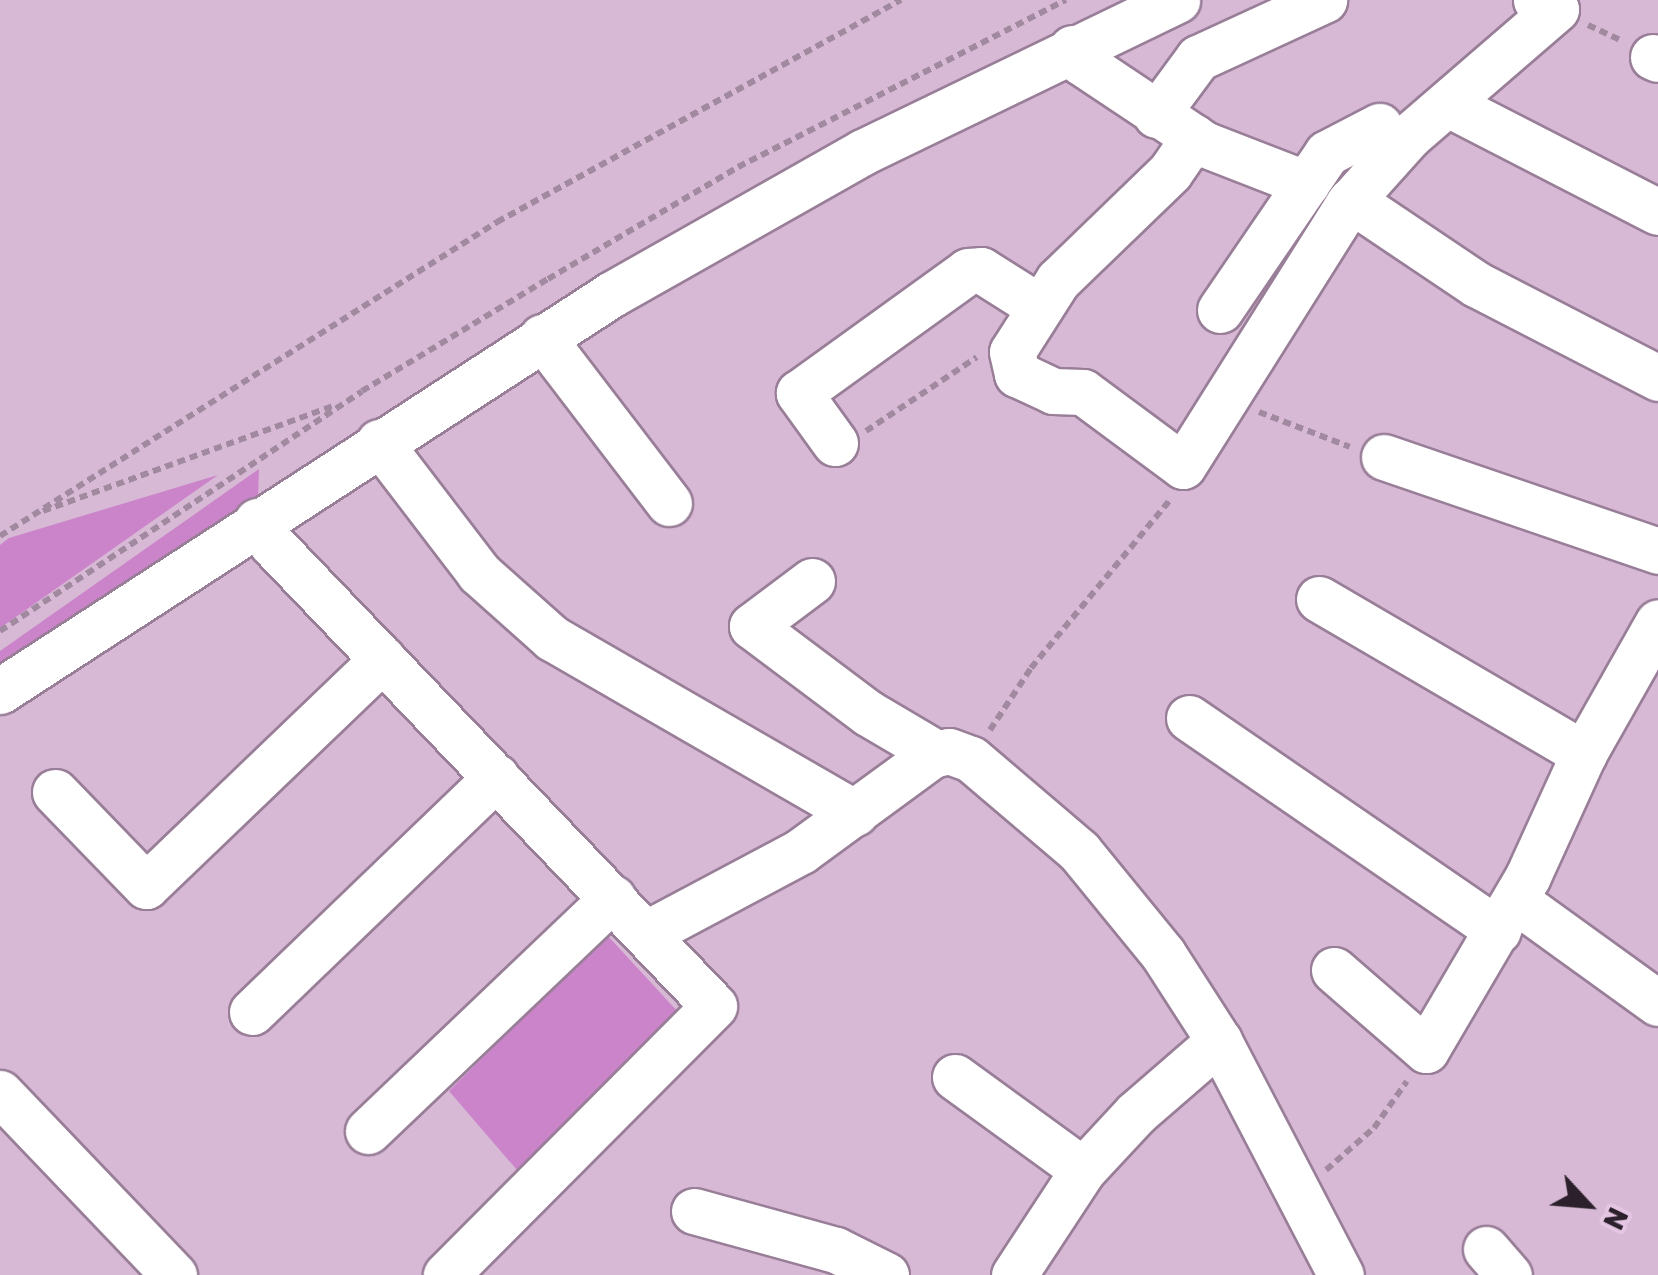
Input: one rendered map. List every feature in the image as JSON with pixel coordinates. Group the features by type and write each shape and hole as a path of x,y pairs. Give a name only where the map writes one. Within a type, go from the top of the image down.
{"street":[{"path":"0,691 542,338 863,152 1177,0"},
{"path":"1324,0 1198,58 1175,126 1181,160 1027,323 1017,374 1053,391 1083,392 1177,464 1189,463 1351,200 1546,4"},
{"path":"1072,48 1080,62 1175,126 1307,184"},
{"path":"1448,104 1658,212"},
{"path":"1220,310 1327,153 1380,126"},
{"path":"1351,200 1476,284 1658,378"},
{"path":"835,444 799,393 968,271 981,270 1027,323"},
{"path":"542,338 669,503"},
{"path":"379,442 479,573 552,638 855,813"},
{"path":"1384,457 1658,550"},
{"path":"257,521 382,659 714,1006 446,1275"},
{"path":"812,581 752,626 846,698 954,756 1110,884 1220,1042 1341,1275"},
{"path":"1318,600 1584,754"},
{"path":"1334,970 1426,1050 1506,915 1584,754 1658,622"},
{"path":"56,792 146,886 382,659"},
{"path":"1188,718 1506,915 1658,1003"},
{"path":"647,934 801,851 855,813 954,756"},
{"path":"252,1012 496,777"},
{"path":"368,1131 613,898"},
{"path":"1014,1275 1083,1170 1136,1113 1220,1042"},
{"path":"955,1077 1083,1170"},
{"path":"0,1092 174,1275"},
{"path":"694,1211 836,1250 886,1275"}],"path":[{"path":"0,536 497,222 901,0"},
{"path":"1546,4 1656,58"},
{"path":"835,444 843,446 1027,323"},
{"path":"1231,399 1384,457"},
{"path":"28,517 342,404"},
{"path":"954,756 1148,529 1189,463"},
{"path":"1298,1188 1374,1128 1426,1050"}],"shaded area":[{"path":"259,469 258,498 0,679 0,651"},
{"path":"218,475 0,628 0,545 9,538"},
{"path":"607,935 678,1012 523,1177 449,1091"}]}
